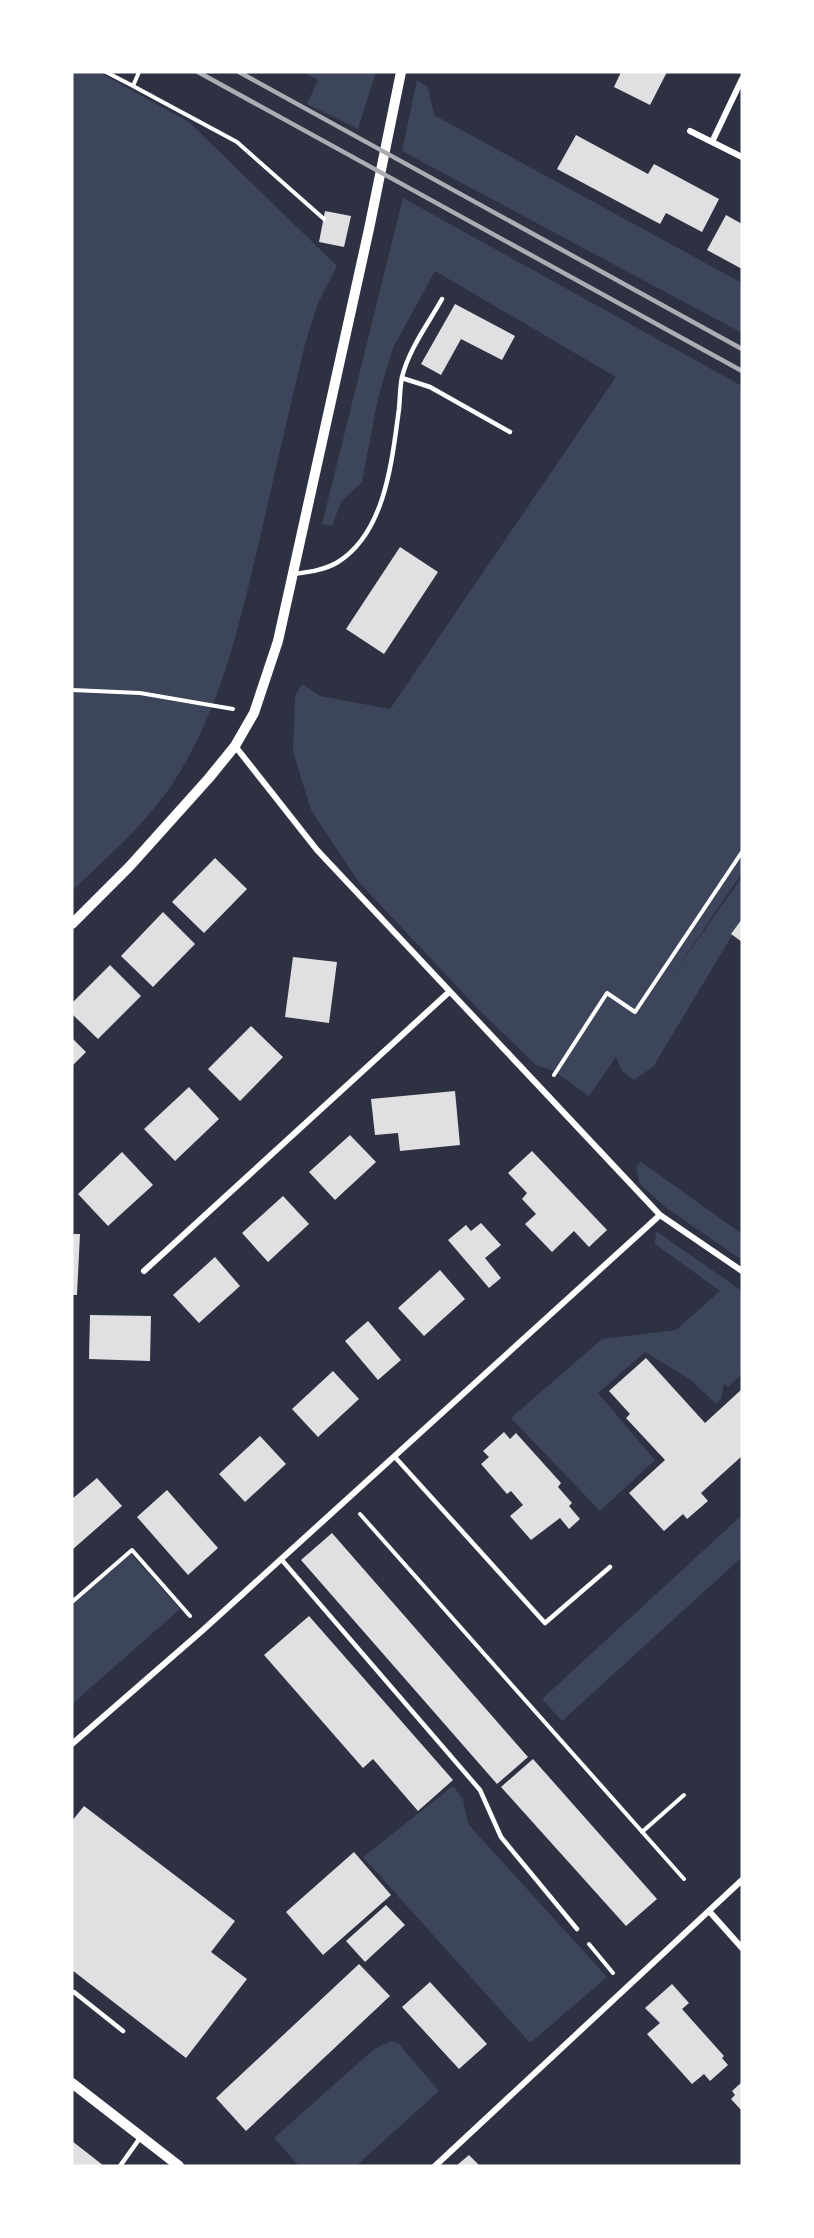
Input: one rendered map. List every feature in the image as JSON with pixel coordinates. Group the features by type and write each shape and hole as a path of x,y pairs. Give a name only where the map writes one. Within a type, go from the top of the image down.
{"street":[{"path":"72,924 130,866 235,746 254,713 275,650 372,214 400,75"},
{"path":"712,142 742,79"},
{"path":"690,131 742,156"},
{"path":"235,746 317,850 448,993 660,1215 742,1271"},
{"path":"144,1271 448,993"},
{"path":"72,1744 203,1630 660,1215"},
{"path":"435,2166 742,1880"},
{"path":"709,1911 742,1948"},
{"path":"72,2083 179,2166"}],"lane":[{"path":"292,575 317,571 338,562 357,546 372,526 387,476 402,378 410,355 442,299"},
{"path":"402,378 430,387 510,432"},
{"path":"394,1456 546,1623 610,1567"},
{"path":"281,1559 480,1790 501,1837 577,1929"},
{"path":"72,1993 74,1992 123,2031"},
{"path":"120,2166 142,2136"}],"path":[{"path":"106,72 237,142 324,219"},
{"path":"133,86 139,72"},
{"path":"72,690 140,693 254,713"},
{"path":"540,1089 552,1078 607,993 635,1012 742,852"},
{"path":"346,1498 684,1879"},
{"path":"72,1602 132,1550 203,1630"},
{"path":"642,1832 684,1795"},
{"path":"577,1929 626,1988"}],"shaded area":[{"path":"72,72 99,72 189,122 337,266 318,303 305,344 236,635 201,733 185,764 156,806 133,832 72,891"},
{"path":"303,72 376,72 358,129 307,104 318,80"},
{"path":"417,80 428,87 434,115 742,283 742,333 402,151"},
{"path":"403,198 742,386 742,873 671,977 742,877 742,919 653,1067 634,1080 622,1071 616,1057 589,1096 554,1071 536,1065 481,1012 358,881 311,810 293,752 295,696 302,684 320,696 390,709 616,377 435,271 393,348 378,398 362,482 341,502 332,526 322,524"},
{"path":"641,1162 742,1234 742,1260 665,1207 639,1183 636,1167"},
{"path":"656,1231 742,1291 742,1374 728,1387 724,1384 721,1399 716,1404 691,1380 645,1352 598,1393 655,1460 600,1511 511,1418 602,1339 676,1330 720,1291 655,1244"},
{"path":"742,1515 742,1557 562,1721 542,1699"},
{"path":"131,1554 180,1609 72,1704 72,1605"},
{"path":"453,1786 463,1799 468,1824 607,1977 530,2043 363,1857"},
{"path":"390,2041 398,2043 439,2091 356,2166 299,2166 274,2138 373,2050"}],"building":[{"path":"621,72 667,72 650,105 614,87"},
{"path":"576,135 648,174 654,164 719,199 702,232 666,213 660,224 557,169"},
{"path":"325,211 351,216 344,247 319,242"},
{"path":"726,215 742,224 742,269 707,250"},
{"path":"455,304 515,336 502,360 461,339 441,375 421,364"},
{"path":"400,547 438,572 384,654 346,629"},
{"path":"215,858 247,889 204,933 172,902"},
{"path":"163,912 195,944 153,987 121,956"},
{"path":"742,919 742,942 731,934"},
{"path":"293,957 337,962 329,1023 285,1017"},
{"path":"110,965 141,996 98,1039 72,1014 72,1003"},
{"path":"251,1026 283,1057 240,1101 208,1069"},
{"path":"72,1038 86,1052 72,1066"},
{"path":"189,1087 219,1119 175,1161 144,1129"},
{"path":"455,1091 460,1145 400,1151 398,1133 375,1135 371,1099"},
{"path":"350,1135 376,1162 335,1200 309,1172"},
{"path":"532,1151 607,1230 589,1247 574,1231 552,1252 525,1224 536,1214 522,1199 527,1193 508,1173"},
{"path":"122,1152 153,1185 108,1226 78,1194"},
{"path":"283,1196 309,1224 268,1262 242,1233"},
{"path":"481,1223 501,1245 485,1258 501,1278 489,1288 448,1240 466,1225 471,1231"},
{"path":"72,1234 80,1234 77,1295 72,1295"},
{"path":"215,1257 240,1286 199,1323 173,1295"},
{"path":"440,1270 465,1299 424,1336 398,1308"},
{"path":"90,1315 151,1316 150,1361 89,1359"},
{"path":"368,1321 401,1360 378,1380 345,1341"},
{"path":"646,1358 705,1423 742,1389 742,1456 701,1493 708,1501 687,1519 683,1514 664,1531 629,1493 665,1460 626,1418 630,1414 609,1391"},
{"path":"333,1371 359,1399 318,1437 292,1409"},
{"path":"504,1432 510,1439 516,1433 561,1483 558,1487 572,1503 569,1506 580,1519 569,1529 560,1518 531,1540 510,1516 523,1505 511,1491 507,1494 481,1464 489,1457 483,1451"},
{"path":"260,1436 286,1464 245,1502 219,1474"},
{"path":"97,1478 122,1506 72,1550 72,1499"},
{"path":"167,1490 218,1548 188,1575 137,1517"},
{"path":"332,1533 528,1757 497,1784 301,1560"},
{"path":"309,1616 453,1780 418,1811 373,1759 363,1768 264,1655"},
{"path":"533,1759 657,1899 626,1926 501,1787"},
{"path":"84,1806 235,1921 211,1952 247,1979 186,2058 72,1970 72,1821"},
{"path":"354,1852 391,1895 323,1955 286,1912"},
{"path":"386,1905 405,1925 365,1962 346,1941"},
{"path":"359,1964 390,1996 246,2131 216,2098"},
{"path":"430,1982 487,2044 459,2069 402,2007"},
{"path":"672,1984 689,2003 682,2009 724,2056 722,2058 728,2065 710,2081 704,2074 692,2084 647,2034 660,2023 645,2008"},
{"path":"742,2082 742,2111 731,2099 735,2095 732,2091"},
{"path":"72,2141 104,2166 72,2166"},
{"path":"469,2155 480,2166 456,2166"}],"railway":[{"path":"198,72 742,371"},
{"path":"239,72 742,349"}]}
